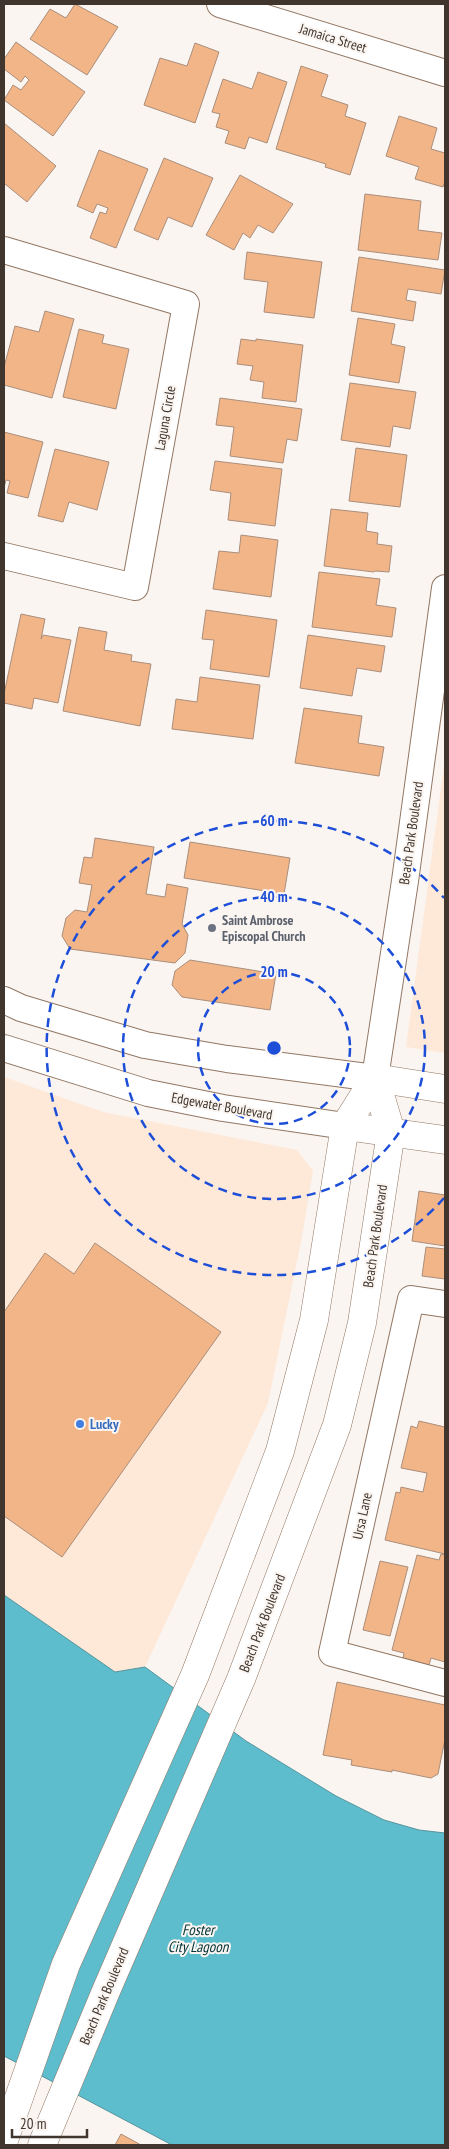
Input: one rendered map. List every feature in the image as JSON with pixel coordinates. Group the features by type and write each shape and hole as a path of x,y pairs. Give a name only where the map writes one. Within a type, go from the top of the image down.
{"main road":[{"path":"375,1078 445,1089"},
{"name":"Beach Park Boulevard","path":"4,2140 66,1964 195,1675 280,1451 314,1320 345,1126 375,1078"},
{"name":"Beach Park Boulevard","path":"42,2145 106,1991 241,1679 337,1425 362,1323 391,1132 375,1078"},
{"name":"Edgewater Boulevard","path":"345,1126 445,1140"}],"street":[{"name":"Jamaica Street","path":"220,4 445,73"},
{"name":"Laguna Circle","path":"4,250 186,304 135,587 4,556"},
{"name":"Beach Park Boulevard","path":"375,1078 405,881 445,588"},
{"path":"4,1000 21,1008 145,1045 375,1078"},
{"name":"Edgewater Boulevard","path":"4,1048 148,1093 223,1108 345,1126"},
{"name":"Ursa Lane","path":"445,1304 411,1300 332,1653 445,1683"}],"shaded area":[{"path":"445,758 445,1053 406,1047"},
{"path":"4,1077 103,1112 297,1150 313,1171 302,1237 268,1403 145,1667 115,1672 4,1595"}],"water":[{"name":"Foster City Lagoon","path":"4,1595 115,1672 145,1667 246,1741 336,1796 384,1820 419,1830 445,1833 445,2145 172,2145 4,2056"}],"building":[{"path":"75,4 118,27 87,75 30,39 50,9 66,18"},
{"path":"16,42 85,92 53,136 4,100 13,85 21,90 29,80 25,76 21,82 4,69 4,59"},
{"path":"195,43 219,52 195,123 144,105 160,58 187,66"},
{"path":"301,66 328,75 321,96 348,105 345,116 366,123 350,175 325,167 326,164 276,149"},
{"path":"258,72 287,82 267,143 249,137 245,149 225,143 229,131 216,127 220,114 212,112 223,79 252,89"},
{"path":"399,116 437,128 431,149 445,153 445,181 443,187 415,179 419,167 386,156"},
{"path":"4,123 56,166 27,202 5,184 4,186"},
{"path":"99,150 148,169 116,248 90,238 100,212 106,214 108,208 97,204 93,213 77,206"},
{"path":"164,158 213,178 192,227 168,217 158,240 134,230"},
{"path":"240,175 293,204 273,233 258,225 250,238 243,233 234,250 206,235"},
{"path":"365,194 421,201 418,230 442,233 438,260 358,250"},
{"path":"247,252 322,262 314,318 264,312 268,282 244,279"},
{"path":"359,257 445,270 441,294 408,289 406,300 416,302 413,321 351,311"},
{"path":"45,311 74,319 52,398 4,385 4,367 15,326 39,332"},
{"path":"358,318 395,324 391,344 405,347 399,383 349,375"},
{"path":"79,329 104,335 102,343 129,349 116,409 63,397"},
{"path":"241,339 303,345 296,402 262,398 264,382 250,380 253,366 237,364"},
{"path":"350,383 416,392 410,429 393,426 390,447 341,440"},
{"path":"220,398 302,409 297,441 287,439 283,463 230,456 234,427 216,425"},
{"path":"4,432 43,442 28,498 7,493 10,481 6,480 4,488"},
{"path":"356,448 407,455 400,507 349,501"},
{"path":"55,449 109,462 97,510 69,502 63,522 38,516"},
{"path":"215,461 282,469 275,526 228,520 231,493 210,490"},
{"path":"331,509 368,513 366,531 378,533 377,544 392,546 389,572 324,566"},
{"path":"241,535 278,540 271,597 213,589 219,551 239,553"},
{"path":"319,572 380,579 376,605 396,608 392,637 312,627"},
{"path":"206,610 277,620 269,677 210,669 214,640 202,639"},
{"path":"21,614 45,619 41,639 43,635 71,640 58,703 34,698 32,709 4,703 4,694"},
{"path":"79,627 107,632 104,650 132,655 131,661 151,664 140,726 63,711"},
{"path":"308,635 385,646 381,672 357,668 352,696 300,688"},
{"path":"200,677 260,685 253,739 172,729 176,699 197,702"},
{"path":"304,708 362,716 358,743 384,747 379,776 295,763"},
{"path":"95,838 154,847 146,894 165,897 167,884 188,888 182,924 188,935 185,953 175,963 70,949 62,936 66,918 75,910 87,912 92,885 79,883 84,857 92,858"},
{"path":"190,842 290,858 284,894 184,878"},
{"path":"190,960 276,974 270,1010 182,997 172,985 175,971"},
{"path":"419,1191 445,1195 445,1246 412,1241"},
{"name":"Lucky","path":"95,1243 221,1332 62,1557 4,1516 4,1312 45,1253 74,1274"},
{"path":"426,1247 445,1249 445,1279 422,1276"},
{"path":"419,1421 445,1427 445,1554 385,1540 396,1492 400,1493 401,1487 423,1492 427,1473 401,1468 411,1426 417,1428"},
{"path":"441,1554 445,1555 445,1662 431,1658 429,1665 403,1658 404,1653 392,1650 417,1555 439,1560"},
{"path":"380,1561 408,1567 390,1636 363,1630"},
{"path":"337,1682 445,1705 445,1739 438,1774 431,1778 392,1770 392,1772 351,1765 352,1760 323,1755"},
{"path":"121,2134 141,2145 115,2145"}],"place":[{"name":"Saint Ambrose Episcopal Church","path":"212,928"},
{"name":"Lucky","path":"80,1424"}]}
